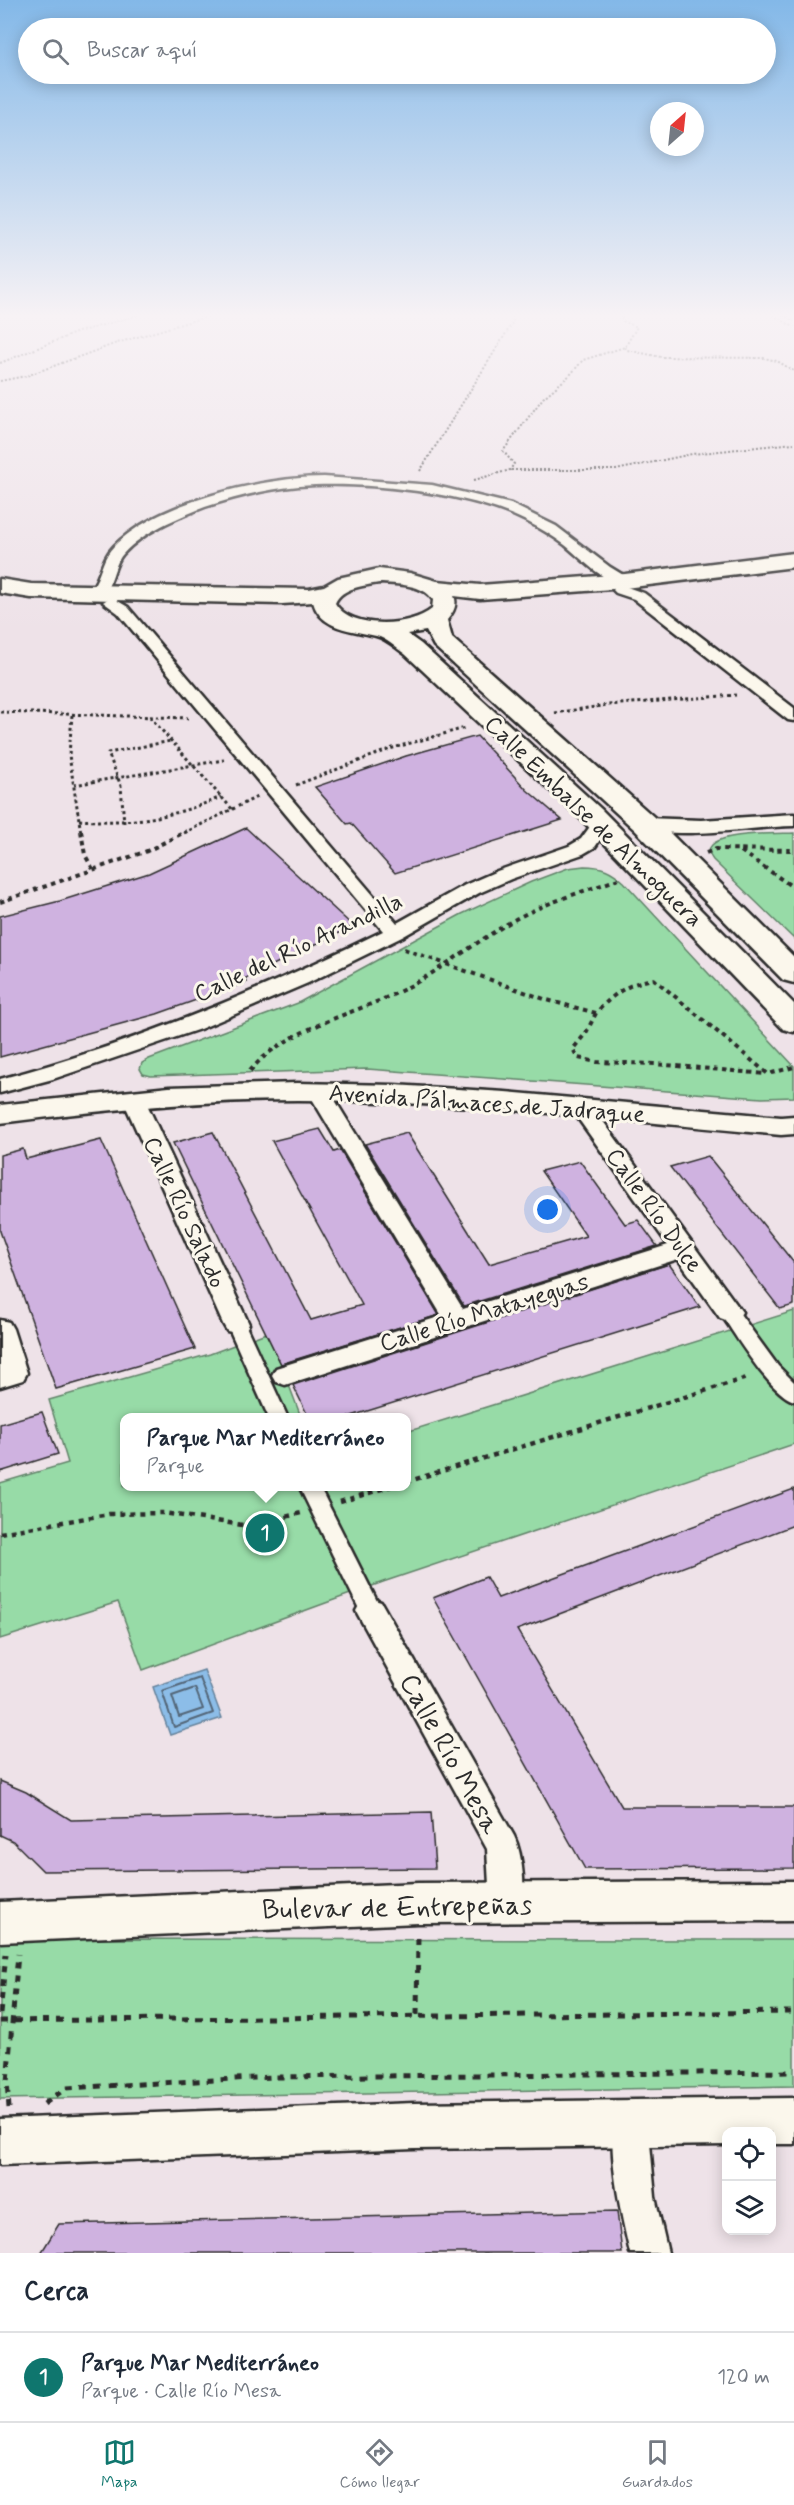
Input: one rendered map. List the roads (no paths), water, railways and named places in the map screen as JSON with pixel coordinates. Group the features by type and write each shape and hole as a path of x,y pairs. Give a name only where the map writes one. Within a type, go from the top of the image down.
{"main road":[{"path":"327,600 341,623 370,630 406,629 439,613 484,602 623,585 794,560"},
{"path":"0,586 102,597 281,606 327,600 356,579 379,576 402,577 433,587 480,592 623,585 794,569"},
{"name":"Calle Embalse de Almoguera","path":"433,587 441,594 444,601 436,628 442,641 645,824 794,974"},
{"path":"0,601 102,597"},
{"name":"Calle Embalse de Almoguera","path":"386,630 413,649 601,825 794,1022"}],"street":[{"path":"388,937 276,791 210,719 123,610 102,597 100,588 115,554 144,530 188,507 233,494 291,483 407,485 459,494 502,506 551,529 794,716"},
{"path":"645,824 669,827 794,820"},
{"name":"Calle del Río Arandilla","path":"0,1086 45,1074 193,1024 301,979 388,937 472,889 504,874 588,843 601,825"},
{"path":"319,1092 457,1320"},
{"name":"Avenida Pálmaces de Jadraque","path":"0,1114 134,1100 319,1092 482,1098 781,1126 794,1125"},
{"name":"Calle Río Salado","path":"134,1100 236,1324"},
{"name":"Calle Río Dulce","path":"581,1107 729,1312"},
{"name":"Calle Río Matayeguas","path":"274,1378 683,1249"},
{"path":"729,1312 771,1371 794,1394"},
{"path":"236,1324 274,1378 278,1413"},
{"path":"0,1329 14,1372 0,1377"},
{"path":"311,1491 371,1611"},
{"name":"Calle Río Mesa","path":"371,1611 503,1847 507,1903"},
{"name":"Bulevar de Entrepeñas","path":"10,1920 418,1903 794,1900"},
{"path":"4,2129 794,2121"},
{"path":"630,2122 636,2197 649,2253"}],"water":[{"path":"204,1670 222,1718 170,1735 153,1687"}],"place":[{"name":"Parque Mar Mediterráneo","path":"265,1533"}]}
